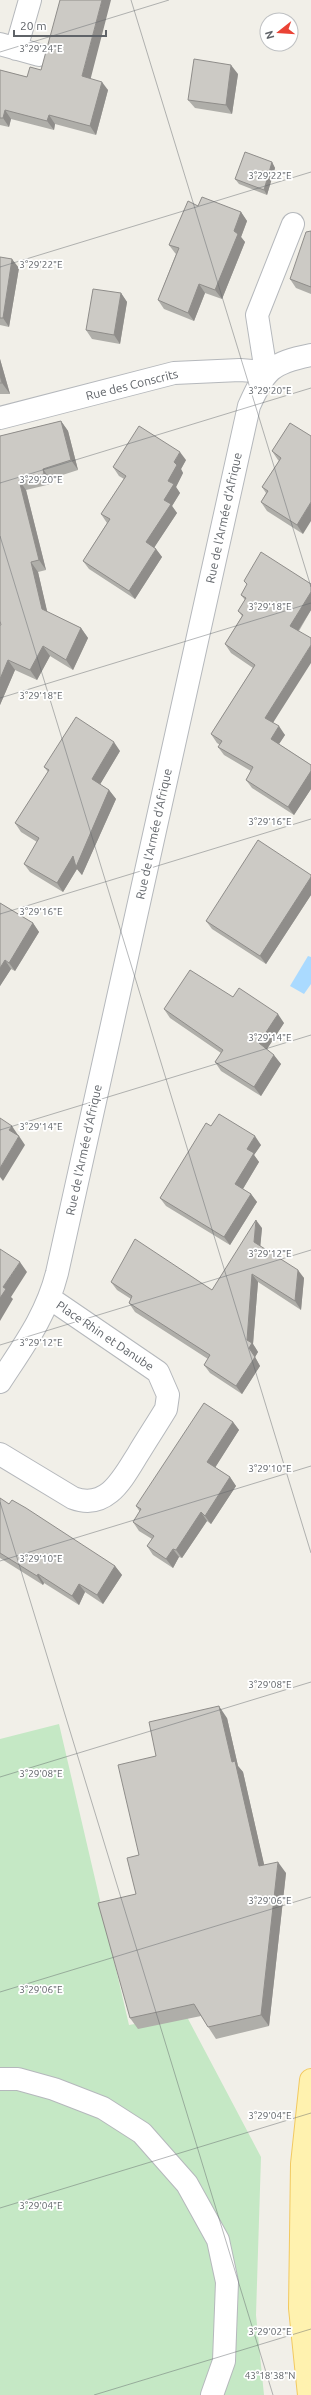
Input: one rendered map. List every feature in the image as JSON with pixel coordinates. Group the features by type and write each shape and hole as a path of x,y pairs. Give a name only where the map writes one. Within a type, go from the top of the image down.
{"main road":[{"path":"309,2395 300,2308 302,2164 311,2080"}],"street":[{"path":"30,0 8,46 39,55"},
{"path":"293,224 257,315 266,372 277,365 311,355"},
{"name":"Rue des Conscrits","path":"0,418 174,373 232,370 266,372"},
{"name":"Rue de l'Armée d'Afrique","path":"50,1299 249,406 266,372"},
{"name":"Place Rhin et Danube","path":"0,1382 39,1322 50,1299 158,1372 168,1395 166,1409 117,1487 96,1500 84,1502 73,1498 0,1454"},
{"path":"0,2079 18,2079 54,2089 103,2108 142,2133 187,2184 218,2240 227,2282 224,2361 212,2395"}],"green space":[{"path":"59,1724 129,2025 186,2015 261,2157 256,2315 264,2395 0,2395 0,1739"}],"water":[{"path":"308,956 311,957 311,984 304,994 290,986"}],"building":[{"path":"60,0 102,0 82,76 102,82 90,126 49,115 47,121 5,110 3,118 0,118 0,70 27,77 30,67 41,70"},
{"path":"194,59 231,65 226,105 188,100"},
{"path":"245,152 272,162 264,190 235,179"},
{"path":"202,197 241,212 234,231 238,234 215,290 199,284 188,313 158,300 179,248 169,245 188,201 198,206"},
{"path":"311,231 311,287 290,279 306,232"},
{"path":"0,257 12,259 3,318 0,318"},
{"path":"93,289 121,293 114,335 86,330"},
{"path":"61,421 71,460 43,469 44,474 19,480 39,560 31,562 42,609 81,628 66,660 43,646 30,670 8,660 0,679 0,436"},
{"path":"290,423 311,436 311,502 297,525 261,502 268,491 262,487 281,458 272,451"},
{"path":"139,426 180,452 174,462 177,465 168,481 174,484 164,500 171,504 146,542 156,549 129,591 83,561 110,519 101,514 126,476 113,467"},
{"path":"261,552 311,584 311,592 290,626 311,638 311,645 265,718 279,726 271,739 311,765 311,771 288,807 246,780 253,767 218,747 222,741 211,734 255,665 225,644 243,615 238,611 246,598 241,595 247,584 244,581"},
{"path":"76,717 114,742 92,779 109,790 76,867 73,856 57,883 24,864 39,838 15,823 49,770 44,767"},
{"path":"258,840 311,875 260,956 206,921"},
{"path":"0,903 33,923 9,963 5,960 0,968"},
{"path":"190,970 233,997 239,988 278,1014 259,1043 274,1055 254,1087 215,1062 223,1050 164,1009"},
{"path":"219,1114 255,1136 247,1149 254,1153 235,1184 251,1194 224,1237 160,1198 206,1123 211,1126"},
{"path":"0,1118 12,1126 9,1130 19,1136 0,1168"},
{"path":"256,1220 254,1242 298,1270 295,1301 252,1274 247,1340 252,1343 249,1348 255,1357 236,1386 204,1365 210,1355 129,1303 132,1296 111,1282 135,1239 212,1290"},
{"path":"0,1249 20,1262 3,1287 6,1289 0,1298"},
{"path":"204,1403 233,1422 207,1462 230,1477 205,1516 201,1512 176,1550 173,1549 166,1559 147,1546 154,1536 133,1522 141,1509 136,1506"},
{"path":"0,1498 9,1504 12,1500 26,1508 115,1566 97,1595 79,1584 72,1596 38,1574 37,1576 0,1553"},
{"path":"219,1706 232,1762 235,1761 259,1866 278,1862 261,2015 208,2027 194,2004 130,2018 98,1903 136,1894 127,1858 139,1855 118,1765 156,1756 149,1722"}]}
